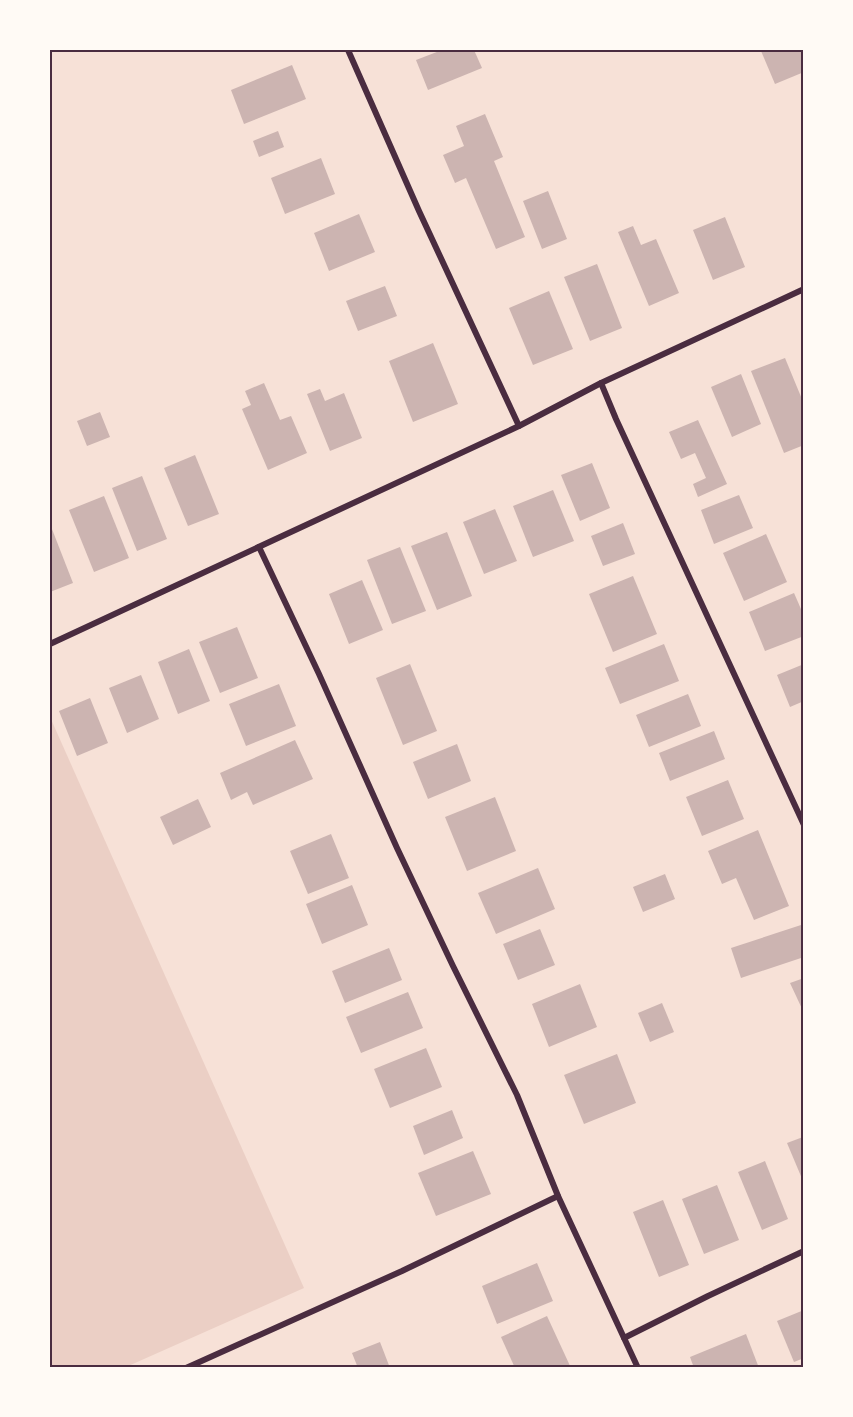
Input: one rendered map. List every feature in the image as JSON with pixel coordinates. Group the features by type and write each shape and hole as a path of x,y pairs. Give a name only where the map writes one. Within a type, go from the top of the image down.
{"street":[{"path":"348,50 419,211 519,426"},
{"path":"50,644 519,426 601,383 804,289"},
{"path":"601,383 804,825"},
{"path":"259,547 397,848 517,1095 558,1196 638,1368"},
{"path":"186,1368 402,1271 558,1196"},
{"path":"624,1338 804,1251"}],"shaded area":[{"path":"50,717 304,1288 126,1367 50,1367"}],"building":[{"path":"442,50 474,50 482,68 428,90 416,60"},
{"path":"804,50 804,72 775,84 761,51"},
{"path":"292,65 306,99 244,124 231,90"},
{"path":"485,114 503,157 494,161 525,237 496,249 466,178 455,183 443,155 464,146 456,126"},
{"path":"278,131 284,147 259,157 253,141"},
{"path":"321,158 335,194 285,214 271,178"},
{"path":"548,191 567,239 542,249 523,201"},
{"path":"359,214 375,252 329,271 314,233"},
{"path":"725,217 745,267 713,280 693,230"},
{"path":"633,226 641,245 656,239 679,293 649,306 618,232"},
{"path":"597,264 622,328 590,341 564,277"},
{"path":"385,286 397,316 358,331 346,301"},
{"path":"549,291 573,349 533,365 509,308"},
{"path":"433,343 458,404 413,422 389,361"},
{"path":"785,358 804,404 804,445 784,453 751,371"},
{"path":"741,374 761,424 732,437 711,387"},
{"path":"264,383 280,420 291,416 307,453 268,470 242,409 251,405 245,391"},
{"path":"320,389 325,401 344,393 362,438 330,451 307,394"},
{"path":"100,412 110,437 87,446 77,421"},
{"path":"698,420 727,484 698,497 693,484 706,478 695,453 681,459 669,432"},
{"path":"195,455 219,514 188,526 164,468"},
{"path":"592,463 610,508 580,521 561,475"},
{"path":"142,476 167,539 137,551 112,488"},
{"path":"553,490 574,541 533,557 513,506"},
{"path":"739,495 753,528 714,544 701,510"},
{"path":"104,496 129,558 94,572 69,510"},
{"path":"495,509 517,561 484,574 463,522"},
{"path":"623,523 635,554 603,566 591,536"},
{"path":"50,524 73,583 50,592"},
{"path":"447,532 472,596 437,610 411,546"},
{"path":"766,534 787,582 744,601 723,553"},
{"path":"400,547 426,611 392,624 367,560"},
{"path":"633,576 657,634 613,652 589,594"},
{"path":"362,580 383,630 349,644 329,594"},
{"path":"794,593 804,616 804,636 765,651 749,612"},
{"path":"237,627 258,678 220,693 199,642"},
{"path":"664,644 679,681 620,704 605,668"},
{"path":"189,649 210,701 178,714 158,662"},
{"path":"410,664 437,731 403,745 376,678"},
{"path":"804,664 804,701 790,707 777,675"},
{"path":"141,675 159,719 127,733 109,688"},
{"path":"279,684 296,726 246,746 229,704"},
{"path":"688,694 701,726 649,747 636,715"},
{"path":"90,698 108,743 77,756 59,711"},
{"path":"714,731 725,759 670,781 659,753"},
{"path":"295,740 313,779 253,805 247,792 231,800 220,773"},
{"path":"457,744 471,781 428,799 413,762"},
{"path":"728,780 744,819 702,836 686,797"},
{"path":"495,797 516,851 467,871 445,817"},
{"path":"198,799 211,827 173,845 160,817"},
{"path":"758,830 789,906 754,920 736,878 722,884 708,851"},
{"path":"331,834 349,878 308,894 290,851"},
{"path":"538,868 555,909 496,934 478,893"},
{"path":"665,874 675,899 643,912 633,887"},
{"path":"352,885 368,925 322,944 306,904"},
{"path":"801,925 804,933 804,957 741,978 731,948"},
{"path":"540,929 555,965 518,980 503,944"},
{"path":"389,948 402,980 345,1003 332,971"},
{"path":"804,978 804,1013 790,983"},
{"path":"580,984 597,1027 549,1047 532,1004"},
{"path":"408,992 423,1028 361,1053 346,1017"},
{"path":"662,1003 674,1032 650,1042 638,1013"},
{"path":"426,1048 442,1087 390,1108 374,1069"},
{"path":"617,1054 636,1103 584,1124 564,1075"},
{"path":"452,1110 463,1138 424,1155 413,1126"},
{"path":"803,1137 803,1181 787,1143"},
{"path":"473,1151 491,1194 436,1216 418,1173"},
{"path":"765,1161 788,1219 762,1230 738,1172"},
{"path":"717,1185 739,1240 704,1254 682,1199"},
{"path":"663,1200 689,1265 659,1277 633,1212"},
{"path":"537,1263 553,1301 497,1324 482,1286"},
{"path":"804,1310 804,1358 794,1362 777,1321"},
{"path":"547,1316 571,1368 515,1368 501,1337"},
{"path":"746,1334 759,1368 694,1368 690,1357"},
{"path":"380,1342 390,1368 358,1368 352,1353"}]}
